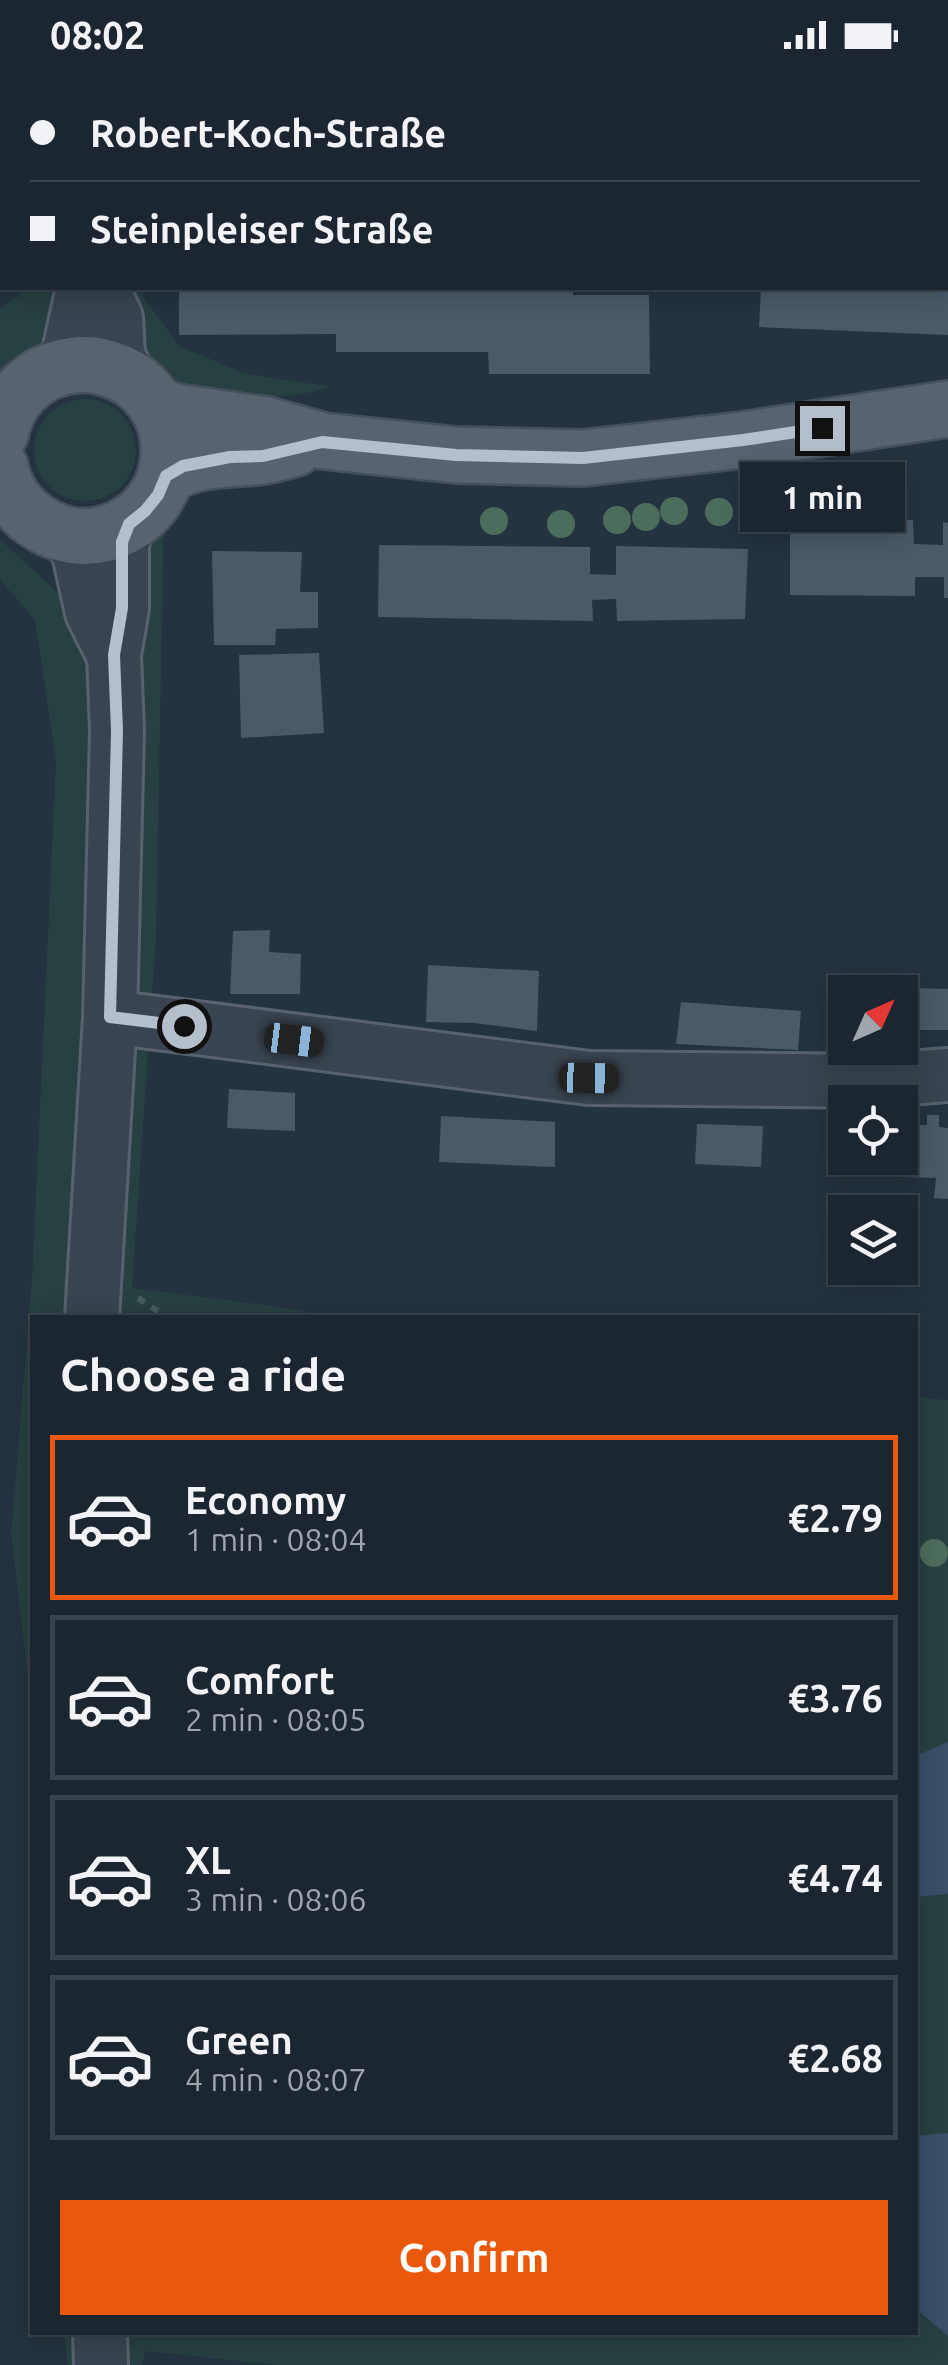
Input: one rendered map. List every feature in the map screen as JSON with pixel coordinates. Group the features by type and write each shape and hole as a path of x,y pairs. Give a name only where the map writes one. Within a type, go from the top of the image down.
{"main road":[{"path":"143,391 168,428 170,452 166,476 152,503 129,524 97,536 64,534 32,518 19,506 8,492 3,442 36,378 62,367 95,364 143,391 175,412 266,426 322,442 456,455 583,458 743,440 948,409"},
{"path":"166,476 183,466 230,457 263,456 322,442"}],"street":[{"path":"62,367 82,290"},
{"path":"105,290 116,318 118,355 143,391"},
{"path":"92,1315 110,1017 117,731 114,655 122,608 122,542 129,524"},
{"path":"64,534 78,549 92,612 114,655"},
{"path":"110,1017 589,1078 873,1081 948,1076"},
{"path":"100,2335 101,2365"}],"green space":[{"path":"24,290 138,290 179,346 244,373 331,387 251,399 196,484 164,516 156,938 132,1288 327,1315 30,1315 30,1694 11,1534 32,1279 56,761 35,620 0,580 0,539 58,593 133,599 155,382 0,387 0,309"},
{"path":"85,399 104,403 121,414 132,431 136,450 132,469 121,486 104,497 85,501 66,497 49,486 38,469 34,450 38,431 49,414 66,403"},
{"path":"918,1397 948,1400 948,2365 277,2365 145,2351 142,2365 68,2365 64,2335 918,2335"}],"water":[{"path":"948,1742 948,1894 918,1897 918,1755"},
{"path":"948,2133 948,2336 918,2311 918,2136"}],"building":[{"path":"179,290 573,290 573,295 649,295 650,374 489,374 488,352 336,352 336,334 179,335"},
{"path":"761,290 948,290 948,335 759,327"},
{"path":"790,518 913,520 914,544 943,545 943,522 948,523 948,598 944,598 944,577 915,577 915,596 790,595"},
{"path":"379,545 590,547 590,574 616,575 616,546 748,549 745,619 617,621 616,599 592,600 593,621 378,617"},
{"path":"212,551 302,552 300,592 318,592 318,628 276,629 275,645 214,645"},
{"path":"319,653 324,733 241,738 239,655"},
{"path":"270,930 269,952 301,954 300,994 230,994 233,931"},
{"path":"428,965 539,971 537,1031 426,1022"},
{"path":"918,988 948,989 948,1030 918,1030"},
{"path":"681,1002 801,1011 798,1050 676,1044"},
{"path":"229,1089 295,1093 295,1131 227,1128"},
{"path":"927,1115 939,1115 939,1127 948,1128 948,1199 934,1198 936,1178 904,1177 918,1175 918,1125 927,1125"},
{"path":"441,1116 555,1122 555,1167 439,1162"},
{"path":"697,1124 763,1126 761,1167 695,1164"}],"route":[{"path":"184,1026 110,1017 117,731 114,655 122,608 122,542 129,524 158,495 166,476 183,466 230,457 263,456 322,442 456,455 583,458 822,428"}]}
